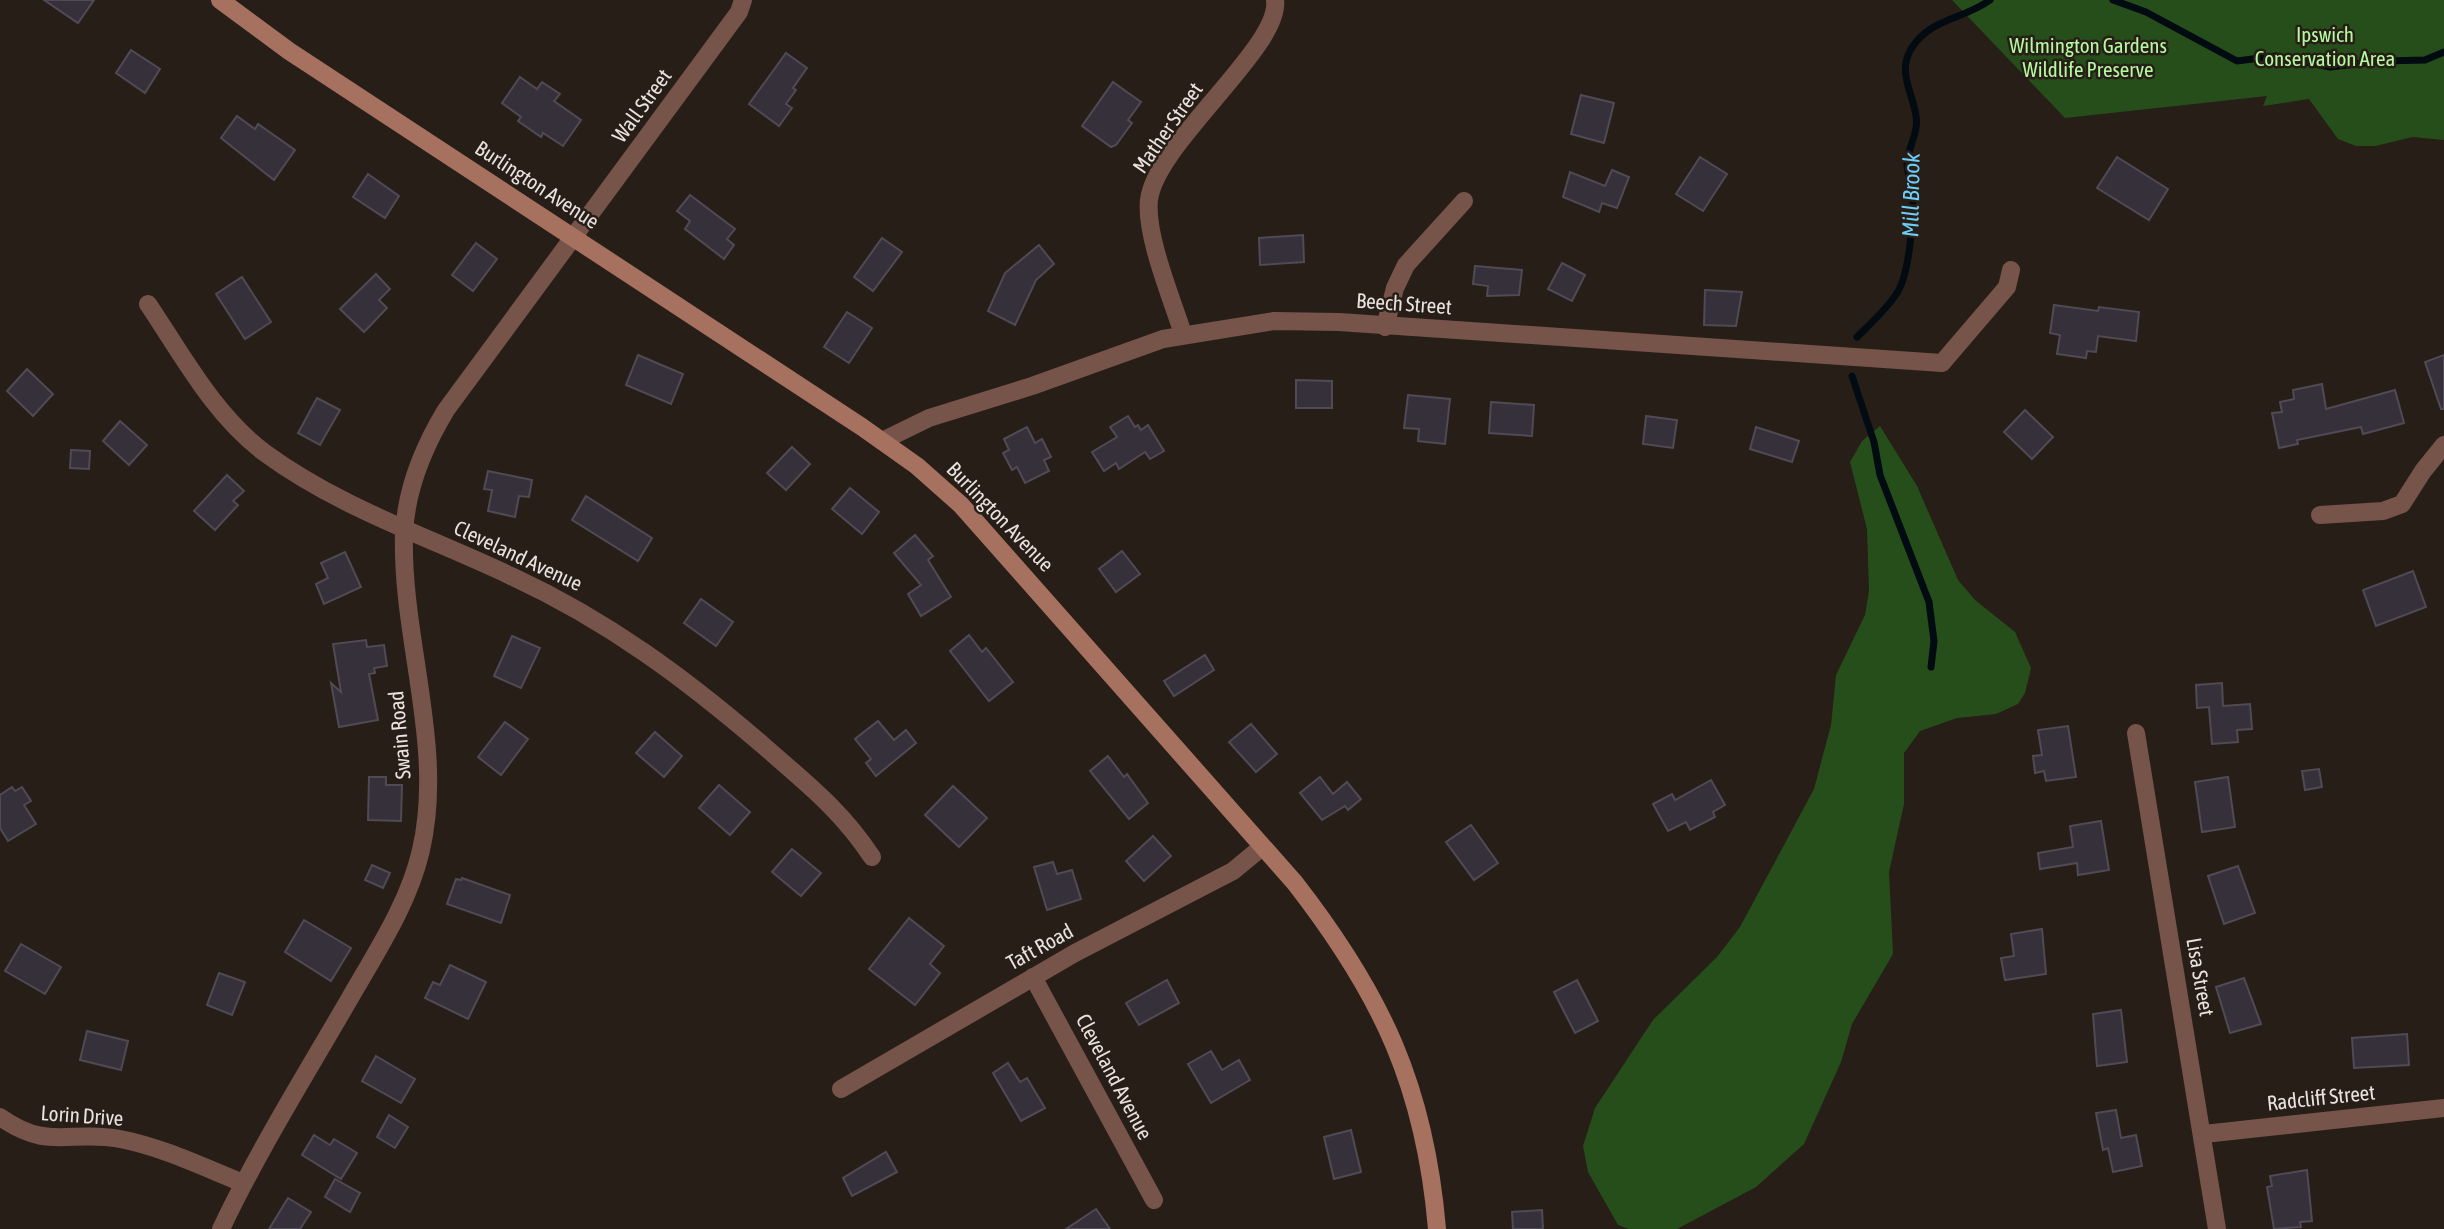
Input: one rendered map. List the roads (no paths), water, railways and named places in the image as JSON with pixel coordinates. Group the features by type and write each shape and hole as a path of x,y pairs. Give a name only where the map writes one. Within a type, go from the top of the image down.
{"main road":[{"name":"Burlington Avenue","path":"219,0 289,51 882,441 917,466 961,505 1044,595 1296,883 1365,981 1405,1072 1427,1146 1437,1229"}],"street":[{"name":"Wall Street","path":"575,237 739,12 743,0"},
{"name":"Mather Street","path":"1184,334 1150,227 1149,195 1168,160 1263,36 1276,11 1276,1"},
{"path":"1385,327 1395,288 1406,265 1464,201"},
{"name":"Swain Road","path":"220,1229 243,1183 380,947 408,890 420,854 427,817 428,780 406,583 404,531 418,462 435,428 575,237"},
{"name":"Beech Street","path":"882,441 929,418 1184,334 1274,321 1942,363 2007,287 2011,270"},
{"name":"Cleveland Avenue","path":"148,304 209,395 252,442 292,470 404,531 512,576 624,636 738,723 833,806 849,823 872,857"},
{"path":"2320,515 2382,510 2402,504 2444,445"},
{"name":"Lisa Street","path":"2136,733 2204,1133 2217,1229"},
{"name":"Taft Road","path":"841,1089 1033,977 1233,872 1262,847"},
{"name":"Cleveland Avenue","path":"1033,977 1154,1200"},
{"name":"Radcliff Street","path":"2204,1133 2444,1108"},
{"name":"Lorin Drive","path":"0,1117 27,1134 41,1137 104,1137 135,1142 243,1183"}],"waterway":[{"name":"Mill Brook","path":"1857,337 1897,293 1905,274 1913,200 1907,163 1917,122 1907,83 1907,58 1911,49 1928,31 1990,0"},
{"name":"Mill Brook","path":"2113,0 2146,12 2237,61 2276,56 2330,67 2425,60 2444,52"},
{"name":"Mill Brook","path":"1852,376 1874,442 1880,475 1929,602 1934,641 1931,667"}],"park label":[{"name":"Ipswich Conservation Area","path":"2325,47"},
{"name":"Wilmington Gardens Wildlife Preserve","path":"2088,58"}]}
